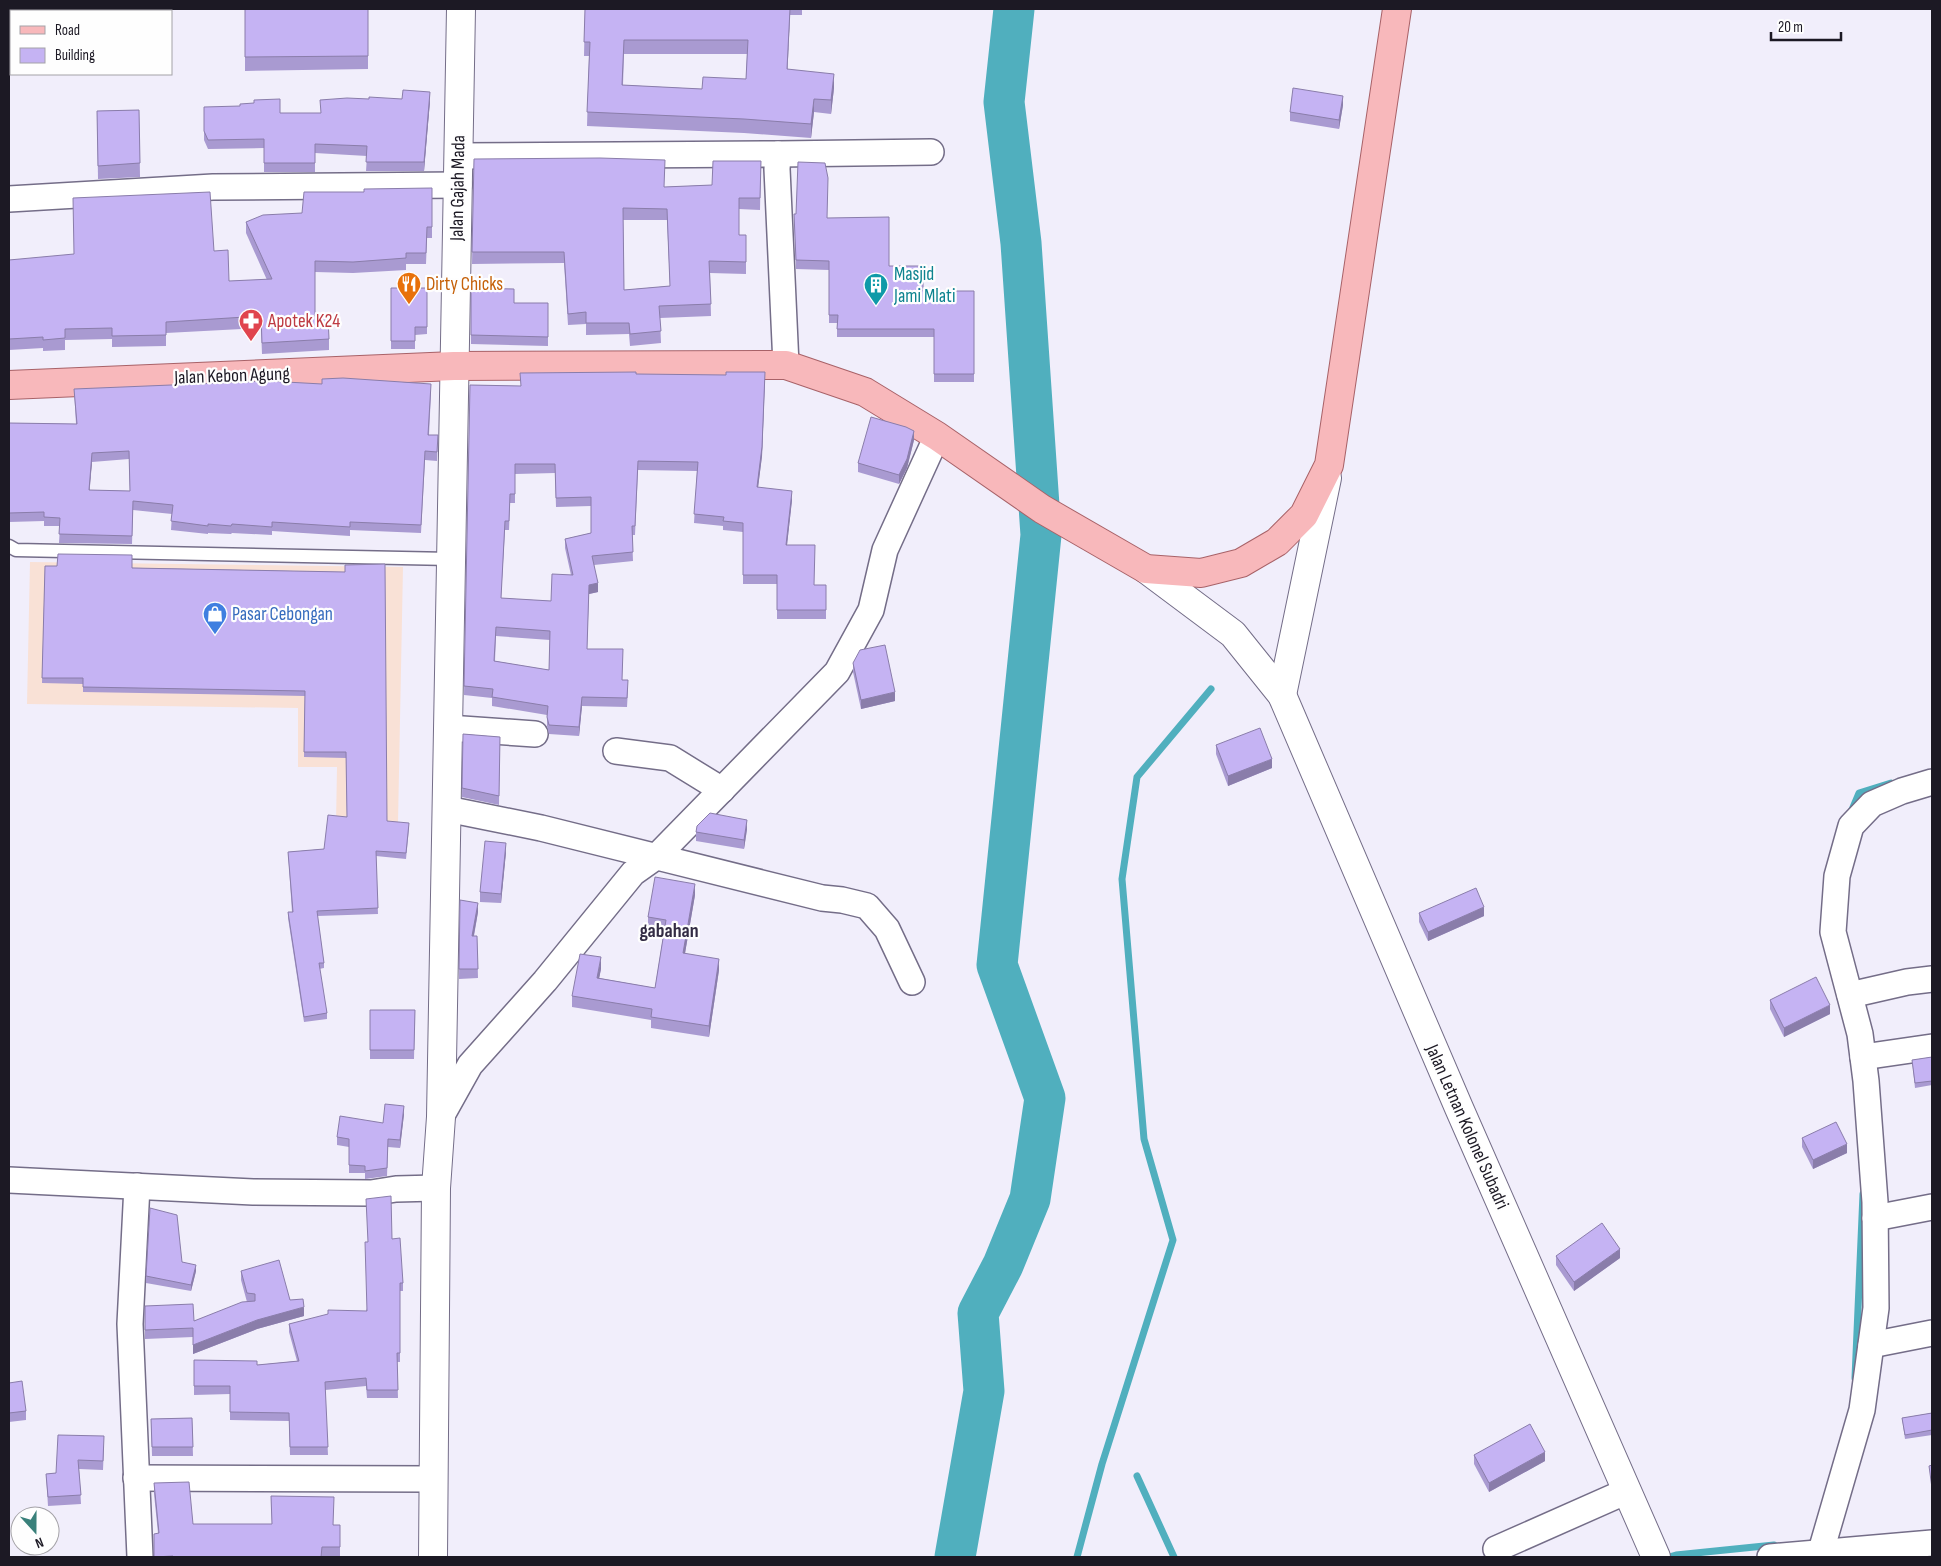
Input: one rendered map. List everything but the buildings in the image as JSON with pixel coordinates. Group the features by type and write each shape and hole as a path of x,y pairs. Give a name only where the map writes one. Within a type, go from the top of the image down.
{"main road":[{"name":"Jalan Gajah Mada","path":"433,1557 436,1188 441,1117 461,9"},
{"path":"1282,695 1329,465 1397,9"},
{"name":"Jalan Kebon Agung","path":"9,385 454,366 786,365 864,392 938,436 1042,509 1146,569"},
{"path":"1146,569 1202,573 1241,563 1276,542 1304,515 1329,465"},
{"name":"Jalan Letnan Kolonel Subadri","path":"1146,569 1233,634 1282,695 1455,1099 1656,1557"}],"street":[{"path":"459,156 931,152"},
{"path":"778,154 777,169 786,365"},
{"path":"9,199 213,187 459,185"},
{"path":"441,1117 470,1065 545,980 633,873 657,856 837,672 871,610 885,550 938,436"},
{"path":"448,728 535,734"},
{"path":"616,751 670,758 722,790"},
{"path":"1821,1552 1862,1410 1876,1308 1875,1218 1863,1057 1860,1034 1833,932 1837,876 1851,826 1872,804 1902,791 1932,782"},
{"path":"447,809 541,828 822,898 842,900 867,906 887,929 912,982"},
{"path":"1850,995 1907,982 1932,979"},
{"path":"1863,1057 1932,1047"},
{"path":"9,1180 253,1192 371,1193 396,1189 436,1188"},
{"path":"137,1186 130,1324 140,1557"},
{"path":"1875,1218 1932,1207"},
{"path":"1871,1345 1932,1333"},
{"path":"136,1478 434,1479"},
{"path":"1496,1549 1627,1491"},
{"path":"1770,1557 1932,1542"}],"lane":[{"path":"9,546 16,550 451,559"}],"shaded area":[{"name":"Pasar Cebongan","path":"30,562 403,567 398,823 336,823 337,767 298,767 298,708 27,704"}],"waterway":[{"path":"955,1557 984,1391 978,1313 1003,1265 1030,1199 1045,1098 997,965 1041,535 1021,243 1004,102 1014,9"},
{"path":"1077,1557 1102,1464 1173,1240 1144,1139 1122,879 1137,777 1211,689"},
{"path":"1851,812 1859,793 1891,783"},
{"path":"1855,1378 1863,1194"},
{"path":"1137,1476 1174,1557"},
{"path":"1669,1557 1774,1545"}],"place":[{"name":"Dirty Chicks","path":"409,305"},
{"name":"Masjid Jami Mlati","path":"876,306"},
{"name":"Apotek K24","path":"251,342"},
{"name":"Pasar Cebongan","path":"215,635"}],"district":[{"name":"gabahan","path":"669,931"}]}
